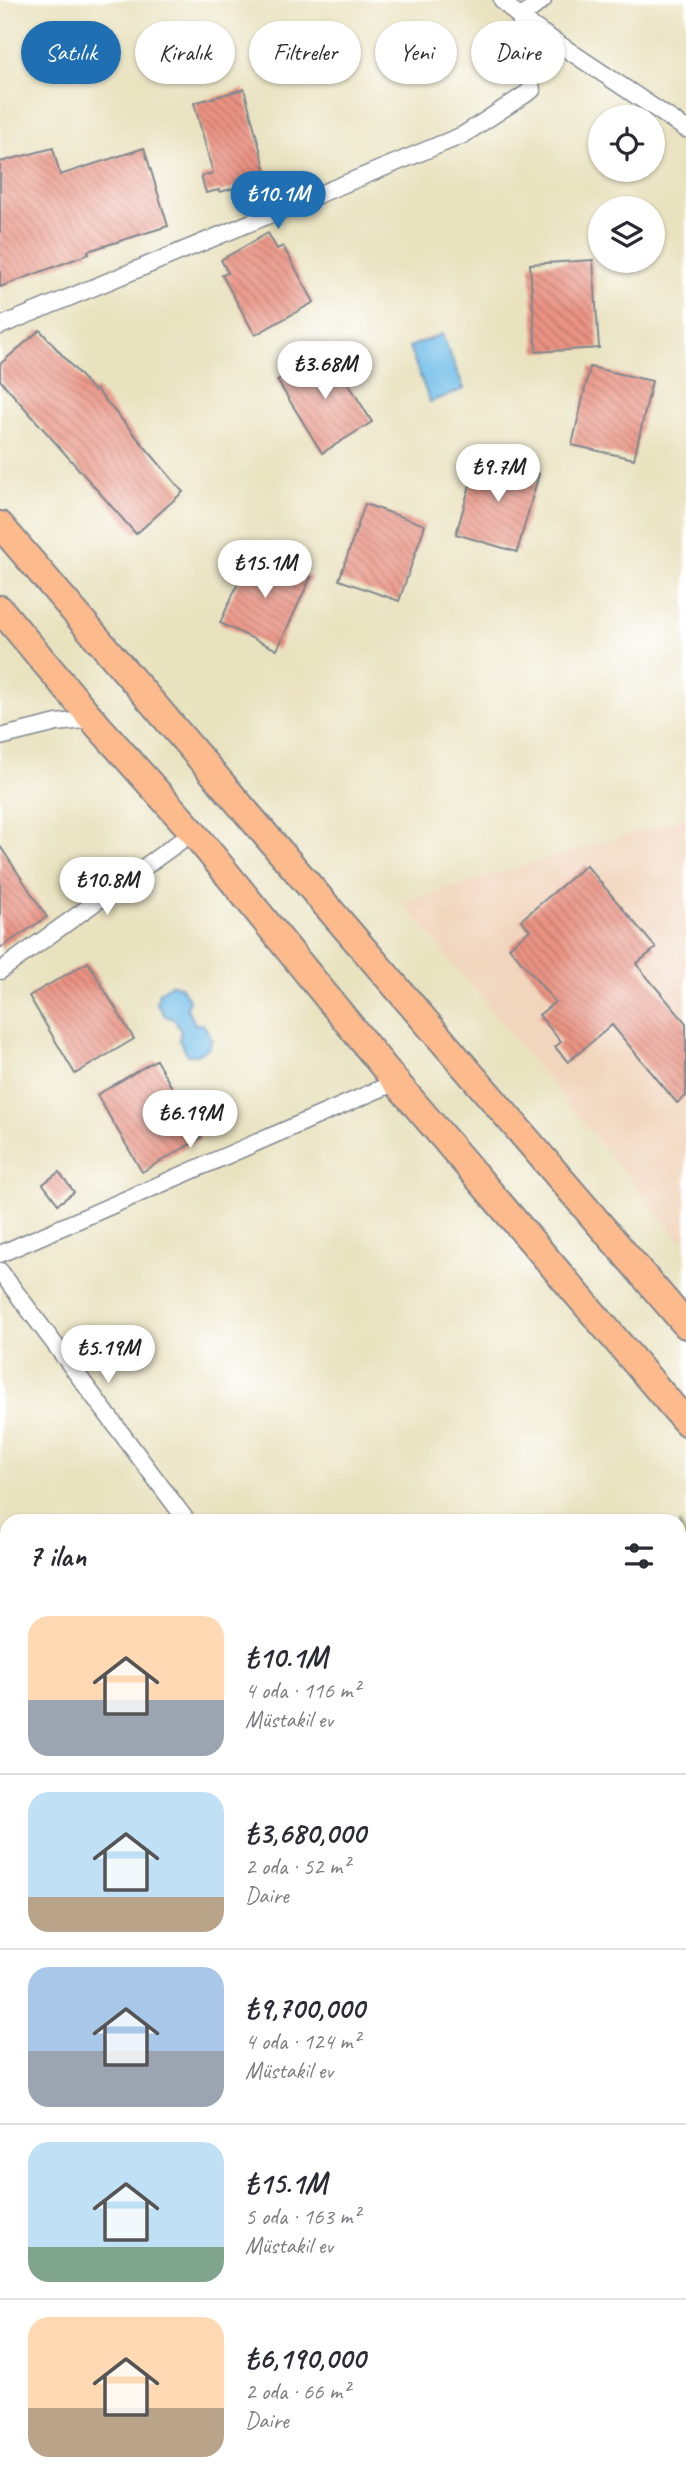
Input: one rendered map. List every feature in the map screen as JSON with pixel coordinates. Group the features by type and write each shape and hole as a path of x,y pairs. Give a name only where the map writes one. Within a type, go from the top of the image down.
{"main road":[{"path":"0,525 686,1325"},
{"path":"0,609 92,719 193,832 396,1082 686,1422"}],"street":[{"path":"502,0 520,18 686,129"},
{"path":"520,18 542,0"},
{"path":"0,326 463,135 532,90 520,18"},
{"path":"0,737 57,723 92,719"},
{"path":"0,971 193,832"},
{"path":"0,1254 396,1082"},
{"path":"0,1271 182,1514"}],"shaded area":[{"path":"686,817 686,1236 680,1241 403,902"}],"water":[{"path":"442,334 464,389 430,402 409,347"},
{"path":"171,984 180,986 189,999 187,1008 195,1024 203,1024 212,1039 209,1047 197,1055 188,1055 179,1040 181,1031 174,1019 165,1016 157,1003 159,993"}],"building":[{"path":"244,89 268,179 220,192 206,193 201,176 213,173 194,103"},
{"path":"53,148 60,175 144,148 168,226 88,251 89,254 0,287 0,162"},
{"path":"268,233 277,249 283,246 314,302 255,335 222,275 228,273 221,260"},
{"path":"588,260 588,273 594,273 599,348 536,352 530,264"},
{"path":"40,330 94,391 96,389 183,492 136,534 0,380 0,364"},
{"path":"328,350 372,422 322,453 277,380"},
{"path":"590,367 652,381 634,459 572,445"},
{"path":"478,457 539,474 517,552 456,534"},
{"path":"365,504 425,525 399,601 339,580"},
{"path":"253,550 311,577 277,650 220,623"},
{"path":"0,846 47,917 0,948"},
{"path":"586,865 656,948 636,964 686,1023 686,1096 677,1103 612,1025 568,1062 555,1047 561,1042 539,1015 555,1002 509,947 530,930 521,920"},
{"path":"88,962 134,1039 75,1074 29,996"},
{"path":"156,1060 201,1138 142,1172 97,1095"},
{"path":"59,1172 74,1192 58,1204 43,1184"}]}
